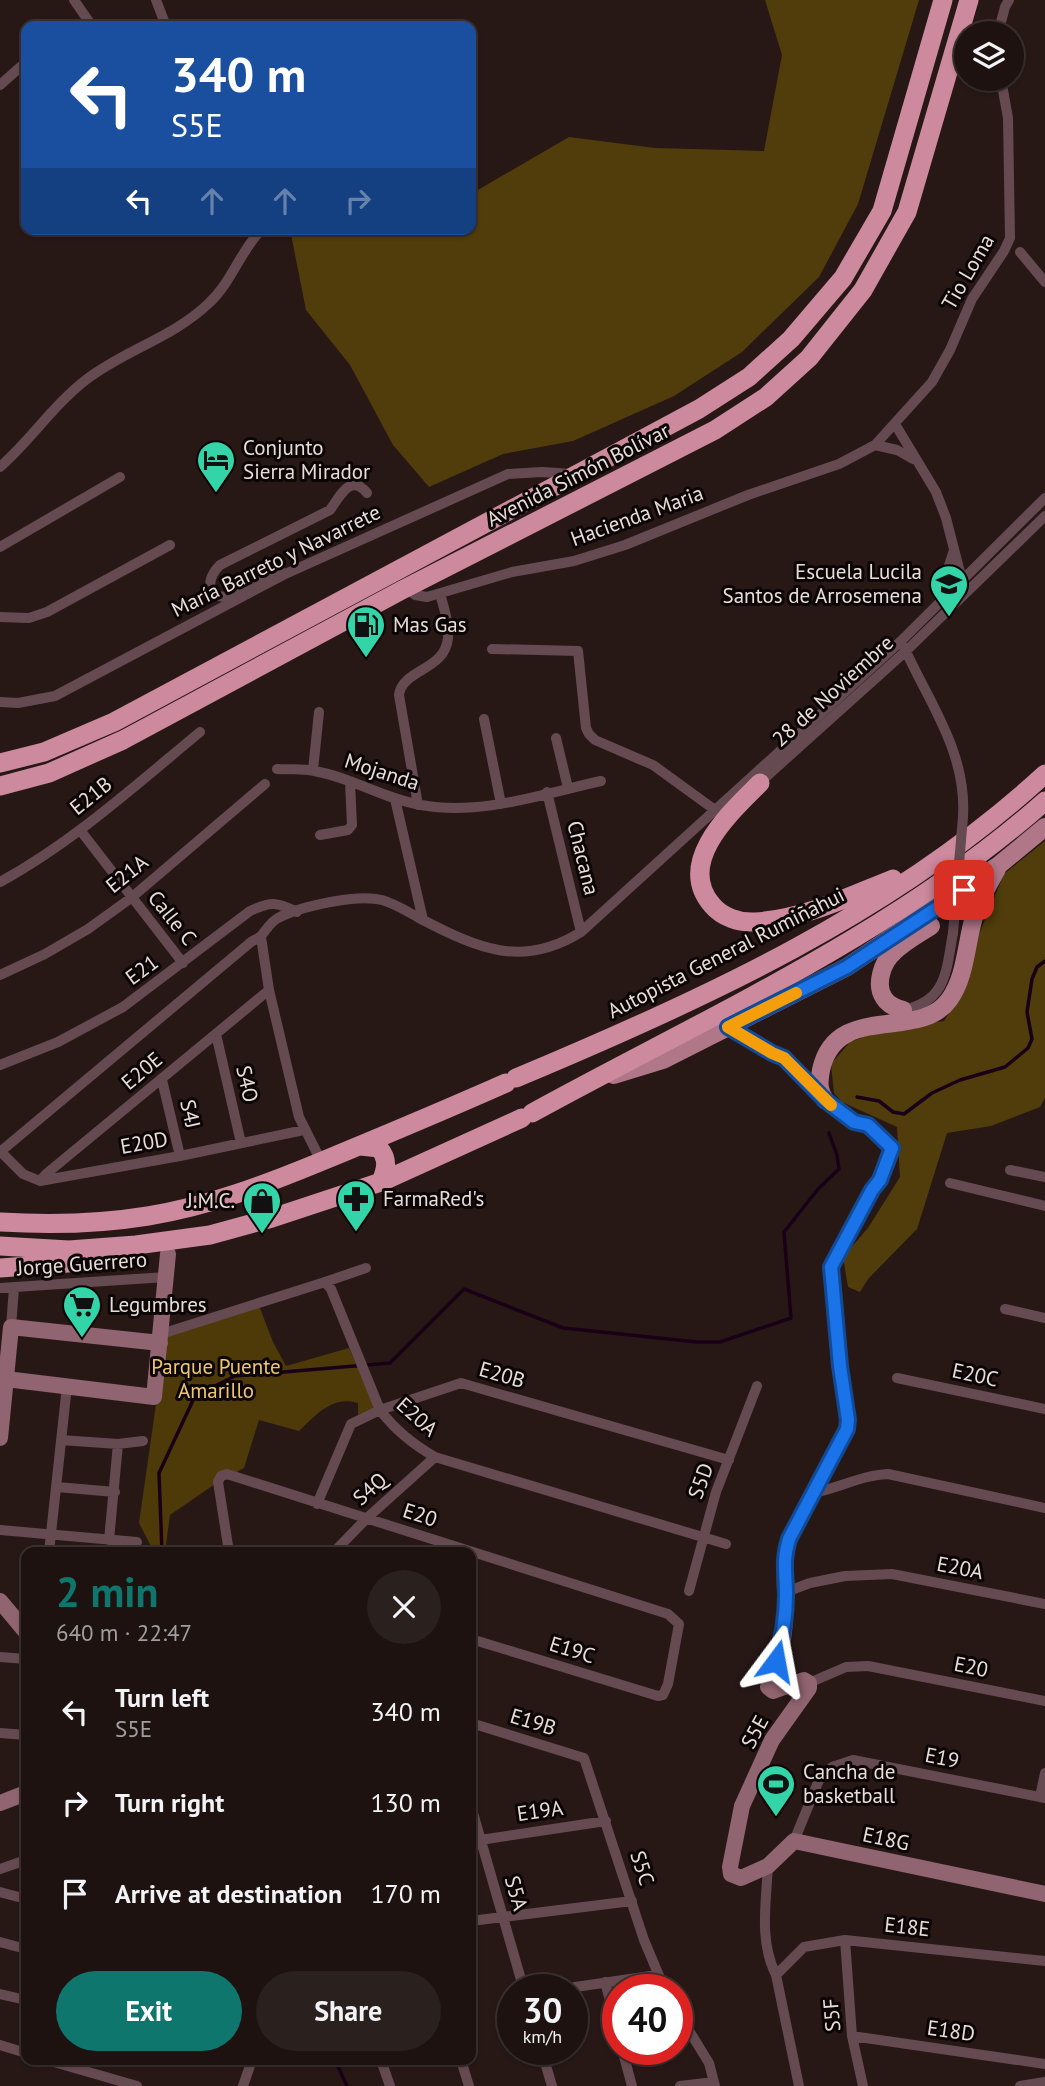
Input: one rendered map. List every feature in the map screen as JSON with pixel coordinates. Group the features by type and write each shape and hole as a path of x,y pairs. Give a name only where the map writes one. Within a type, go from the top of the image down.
{"highway":[{"name":"Avenida Simón Bolívar","path":"0,763 44,752 114,722 699,409 749,377 791,339 842,278 882,211 943,0"},
{"name":"Avenida Simón Bolívar","path":"0,786 50,774 123,740 405,589 715,430 766,397 809,358 863,290 907,212 969,0"},
{"name":"Autopista General Rumiñahui","path":"0,1222 95,1223 202,1205 254,1189 361,1146 671,1009 828,930 936,863 1013,804 1045,774"},
{"path":"760,783 715,833 700,865 700,881 708,900 726,916 741,922 753,922 810,912 936,863"},
{"name":"Autopista General Rumiñahui","path":"0,1246 69,1250 192,1239 258,1222 381,1182 527,1115 838,948 943,882 1045,801"},
{"path":"671,1009 682,1032"},
{"path":"361,1146 379,1148 384,1154 386,1169 381,1182"},
{"path":"0,1268 168,1254 182,1248 192,1239"}],"main road":[{"path":"584,1084 663,1060 847,967 947,902 999,865 1045,827"},
{"path":"825,1100 819,1091 821,1069 831,1047 838,1039 863,1028 931,1015 950,999 959,981 975,915 999,865"},
{"path":"903,1010 891,1005 884,998 880,986 883,968 892,953 937,921 944,913 947,902"},
{"path":"810,1085 816,1053 832,1031 864,1018 903,1010"}],"street":[{"path":"74,0 89,21"},
{"path":"156,0 164,21"},
{"path":"1001,21 1004,6 1009,0"},
{"path":"0,85 21,66"},
{"name":"Tio Loma","path":"895,424 932,382 950,350 972,299 1010,238 1008,118 1003,91"},
{"path":"0,467 86,380 175,329 212,301 257,235"},
{"path":"1020,252 1045,282"},
{"path":"895,424 936,492 946,517 965,594"},
{"name":"Hacienda Maria","path":"405,589 415,595 427,597 512,572 573,561 625,545 748,495 839,464 876,445 895,424"},
{"path":"876,445 897,450 916,460"},
{"name":"María Barreto y Navarrete","path":"0,702 18,703 55,696 284,575 508,474 542,472 575,475"},
{"path":"0,547 120,477"},
{"path":"284,575 275,569 225,597 212,595 210,587 213,572 220,565 330,510 349,486 356,485 367,493"},
{"path":"947,601 962,580 1045,498"},
{"name":"28 de Noviembre","path":"730,797 760,783 904,646 947,601 965,594 1045,516"},
{"path":"0,617 29,618 47,612 170,545"},
{"path":"947,601 943,584 954,550"},
{"path":"418,805 399,695 400,687 435,663 444,652 448,639 440,594"},
{"path":"321,1161 299,1117 269,990 261,937 264,929 277,918 345,899 380,900 483,948 510,953 542,949 564,942 581,932 715,810 904,646 952,744 962,776 963,817 953,933 941,986 925,1003 903,1010"},
{"path":"492,649 578,651 586,728 589,734 595,740 653,765 715,810"},
{"path":"313,770 319,712"},
{"path":"484,719 502,804"},
{"name":"E21B","path":"0,882 31,865 80,830 200,732"},
{"path":"556,738 568,788"},
{"name":"Mojanda","path":"276,769 313,770 395,799 418,805 456,808 502,804 601,781"},
{"path":"320,835 348,830 352,825 350,782"},
{"name":"E21A","path":"0,975 66,941 131,898 265,784"},
{"name":"Chacana","path":"547,792 581,932"},
{"path":"395,799 423,920"},
{"name":"Calle C","path":"80,830 183,964"},
{"name":"E21","path":"0,1065 58,1042 123,1007 250,911 266,904 281,904 297,912"},
{"path":"40,1181 23,1174 0,1152 251,942 261,937"},
{"name":"E20E","path":"40,1181 269,990"},
{"name":"S5E","path":"728,1027 784,1058 825,1100 854,1122 868,1125 892,1148 880,1180 831,1267 847,1429 789,1539 784,1558 786,1592 783,1639 768,1687 773,1691 801,1680 809,1683 807,1692 772,1740 742,1806 730,1867 731,1874 741,1878 768,1866"},
{"name":"S4O","path":"216,1034 241,1143"},
{"name":"S4J","path":"162,1080 180,1156"},
{"name":"E20D","path":"40,1181 304,1130"},
{"path":"1010,1170 1045,1177"},
{"path":"950,1183 1045,1206"},
{"path":"6,1379 154,1397 168,1254"},
{"path":"11,1327 161,1338 366,1268"},
{"name":"Jorge Guerrero","path":"0,1288 166,1277"},
{"name":"E20A","path":"325,1282 331,1289 379,1408 405,1437 435,1457 726,1544"},
{"path":"0,1438 6,1379 4,1357 11,1327 14,1288"},
{"path":"1005,1309 1045,1318"},
{"name":"E20C","path":"897,1378 1045,1409"},
{"name":"E20B","path":"317,1504 351,1424 379,1408 461,1383 729,1460"},
{"path":"50,1547 67,1386"},
{"name":"S5D","path":"689,1591 716,1492 757,1386"},
{"path":"61,1440 118,1444 143,1441"},
{"path":"110,1540 118,1444"},
{"name":"S4Q","path":"339,1547 435,1457"},
{"name":"E20","path":"228,1547 219,1491 221,1476 227,1474 458,1547"},
{"path":"813,1493 837,1488 869,1475 888,1474 1045,1508"},
{"path":"57,1487 115,1492"},
{"path":"0,1530 137,1542"},
{"name":"E20","path":"476,1553 668,1614 679,1624 668,1684 663,1695"},
{"name":"E20A","path":"786,1592 810,1583 845,1576 892,1574 1045,1604"},
{"path":"0,1601 21,1627"},
{"name":"E19C","path":"476,1641 652,1695 663,1695"},
{"path":"0,1657 21,1659"},
{"name":"E20","path":"809,1683 846,1667 868,1666 1045,1701"},
{"name":"E19B","path":"476,1725 584,1758"},
{"path":"0,1733 21,1735"},
{"name":"S5C","path":"584,1758 656,1974"},
{"name":"E19","path":"794,1841 819,1780 832,1767 853,1760 1042,1797"},
{"path":"1042,1797 1045,1773"},
{"path":"0,1803 21,1795"},
{"name":"E19A","path":"480,1840 606,1821"},
{"name":"S5A","path":"476,1825 519,1974"},
{"path":"794,1841 768,1866 764,1938 769,1961 776,1975 799,2086"},
{"name":"E18G","path":"794,1841 1045,1894"},
{"path":"0,1869 21,1862"},
{"path":"0,1892 21,1898"},
{"path":"476,1921 632,1901"},
{"name":"E18E","path":"776,1975 804,1947 845,1940 1045,1961"},
{"name":"S5F","path":"845,1940 852,2036 863,2086"},
{"path":"0,1942 21,1948"},
{"path":"0,1994 21,1999"},
{"name":"E18D","path":"852,2036 1045,2064"},
{"path":"680,2086 715,2084 709,2063 693,2037"},
{"path":"0,2045 21,2051"},
{"path":"64,2065 137,2086"},
{"path":"243,2086 250,2065"},
{"path":"383,2065 390,2086"},
{"path":"462,2065 466,2086"},
{"path":"546,2065 552,2086"},
{"path":"626,2065 632,2086"},
{"path":"1020,2086 1045,2082"}],"green space":[{"name":"Parque Puente Amarillo","path":"258,1303 273,1342 286,1366 349,1348 375,1408 358,1415 358,1403 349,1401 332,1404 299,1431 259,1420 244,1468 218,1482 170,1515 166,1547 151,1547 139,1523 156,1404 161,1334"}],"shaded area":[{"path":"765,0 919,0 858,204 819,277 742,352 674,396 573,441 503,454 429,487 393,445 350,365 306,310 291,235 476,235 476,191 569,137 655,148 764,151 782,55"},
{"path":"1045,841 1045,1098 1040,1107 991,1126 947,1133 917,1229 868,1279 860,1292 848,1287 843,1257 868,1228 900,1177 897,1127 842,1102 834,1093 831,1064 850,1042 882,1030 944,1021 959,996 979,934 1004,874"}],"waterway":[{"path":"857,1097 879,1101 893,1112 904,1114 932,1093 960,1080 1005,1067 1028,1048 1032,1039 1027,1012 1032,979 1037,967 1045,961"},
{"path":"162,1547 159,1473 195,1396 235,1376 390,1363 464,1289 563,1328 697,1342 720,1342 791,1318 784,1232 818,1189 839,1169 829,1133"},
{"path":"337,2065 347,2086"}],"slow traffic":[{"path":"796,993 728,1027 784,1058 831,1105"}],"place":[{"name":"Conjunto Sierra Mirador","path":"216,494"},
{"name":"Escuela Lucila Santos de Arrosemena","path":"949,618"},
{"name":"Mas Gas","path":"366,659"},
{"name":"FarmaRed's","path":"356,1233"},
{"name":"J.M.C.","path":"262,1235"},
{"name":"Legumbres","path":"82,1339"},
{"name":"Cancha de basketball","path":"776,1818"}],"route":[{"path":"776,1661 783,1639 786,1592 784,1558 789,1539 847,1429 831,1267 838,1250 880,1180 892,1148 868,1125 854,1122 825,1100 784,1058 728,1027 847,967 964,890"}]}
